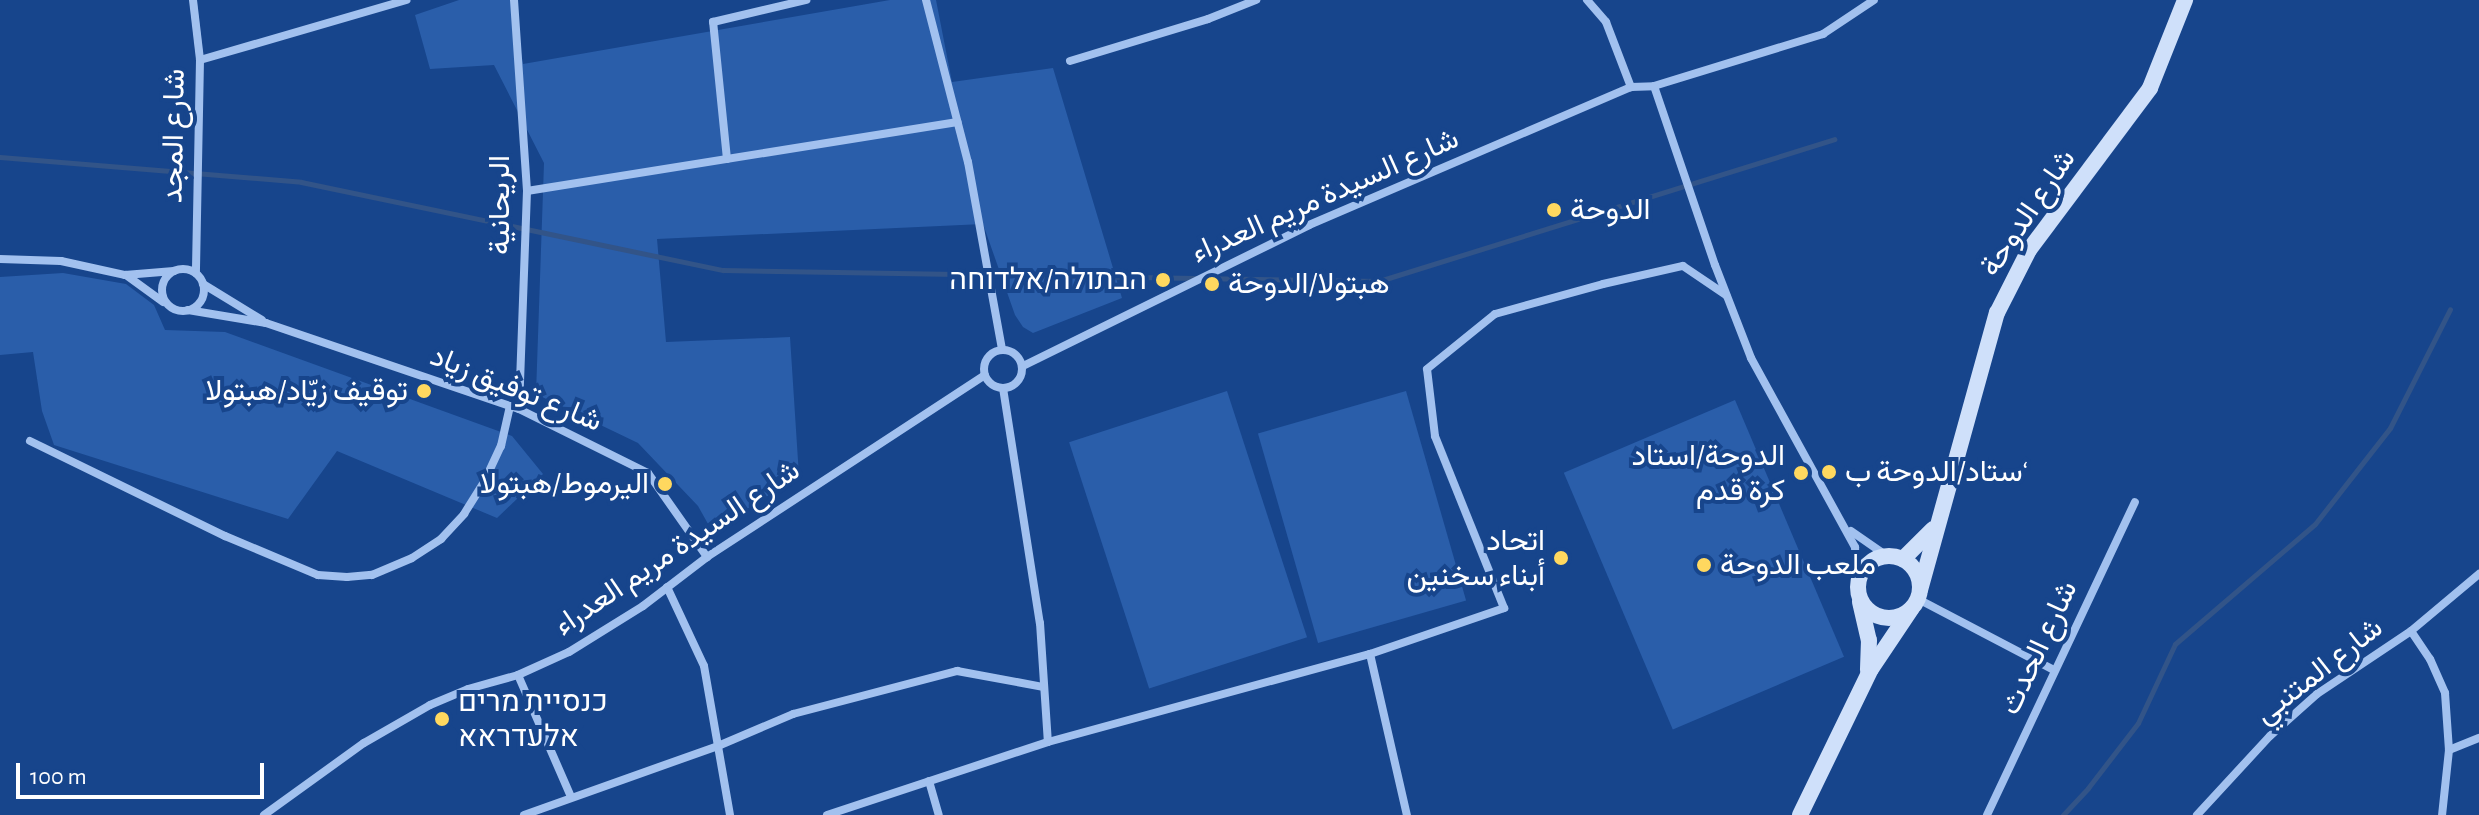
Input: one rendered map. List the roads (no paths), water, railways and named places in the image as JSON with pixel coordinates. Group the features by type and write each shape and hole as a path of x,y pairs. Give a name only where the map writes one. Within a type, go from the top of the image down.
{"street":[{"name":"شارع المجد","path":"193,0 200,60 196,273"},
{"path":"200,60 406,0"},
{"name":"الريحانية","path":"30,441 225,536 318,575 372,575 412,558 441,539 464,514 485,480 514,408 527,191 514,0"},
{"path":"727,159 713,22 806,0"},
{"path":"926,0 958,122 1002,350"},
{"path":"1070,61 1208,19 1256,0"},
{"path":"1587,0 1606,22 1631,87"},
{"name":"شارع السيدة مريم العدراء","path":"1023,366 1309,225 1631,87 1654,86 1823,34 1874,0"},
{"name":"شارع الدوحة","path":"1800,815 1868,675 1886,642 1917,599 1942,519 1945,493 1983,354 2012,281 2029,250 2150,88 2185,0"},
{"path":"1654,86 1726,295 1768,394 1845,524 1855,547 1858,593 1864,608 1883,618 1894,618 1917,599"},
{"path":"527,191 958,122"},
{"path":"0,259 61,261 125,275 183,269 196,273 203,284 266,323"},
{"path":"827,815 1048,742 1370,654 1504,608 1435,436 1427,369 1495,314 1603,284 1683,266 1726,295"},
{"path":"167,304 162,284 174,271"},
{"path":"125,275 179,311 266,323"},
{"path":"188,310 203,297 203,284"},
{"name":"شارع توفيق زياد","path":"266,323 514,408 648,473 707,557"},
{"path":"1002,350 1017,355 1023,366 1020,379 1003,388 992,384 985,375 988,357 1002,350"},
{"name":"شارع السيدة مريم العدراء","path":"264,815 364,743 430,705 468,689 518,675 569,652 707,557 985,375"},
{"path":"1003,388 1040,623 1048,742"},
{"name":"شارع الحدث","path":"1987,815 2135,502"},
{"path":"1858,593 1858,578 1869,562 1895,557 1942,519"},
{"path":"1845,524 1855,536 1916,572 1917,599"},
{"name":"شارع المتنبي","path":"2197,815 2270,736 2317,694 2411,631 2479,574"},
{"path":"667,587 704,666 730,815"},
{"name":"شارع الدوحة","path":"1858,593 1869,640 1868,675"},
{"path":"1917,599 1982,629 2054,670"},
{"path":"2411,631 2430,659 2445,693 2449,750 2442,815"},
{"path":"1370,654 1407,815"},
{"path":"524,815 718,746 793,714 957,671 1043,687"},
{"path":"518,675 571,797"},
{"path":"2449,750 2479,738"},
{"path":"929,781 939,815"}],"waterway":[{"path":"0,157 301,182 723,270 1379,281 1834,139"},
{"path":"2063,815 2138,723 2175,644 2315,524 2390,428 2450,309"}],"place":[{"name":"الدوحة","path":"1554,210"},
{"name":"הבתולה/אלדוחה","path":"1163,280"},
{"name":"هبتولا/الدوحة","path":"1212,284"},
{"name":"توقيف زيّاد/هبتولا","path":"424,391"},
{"name":"ستاد/الدوحة ب‘","path":"1829,472"},
{"name":"الدوحة/استاد كرة قدم","path":"1801,473"},
{"name":"اليرموط/هبتولا","path":"665,484"},
{"name":"اتحاد أبناء سخنين","path":"1561,558"},
{"name":"ملعب الدوحة","path":"1704,565"},
{"name":"כנסיית מרים אלעדראא","path":"442,719"}]}
